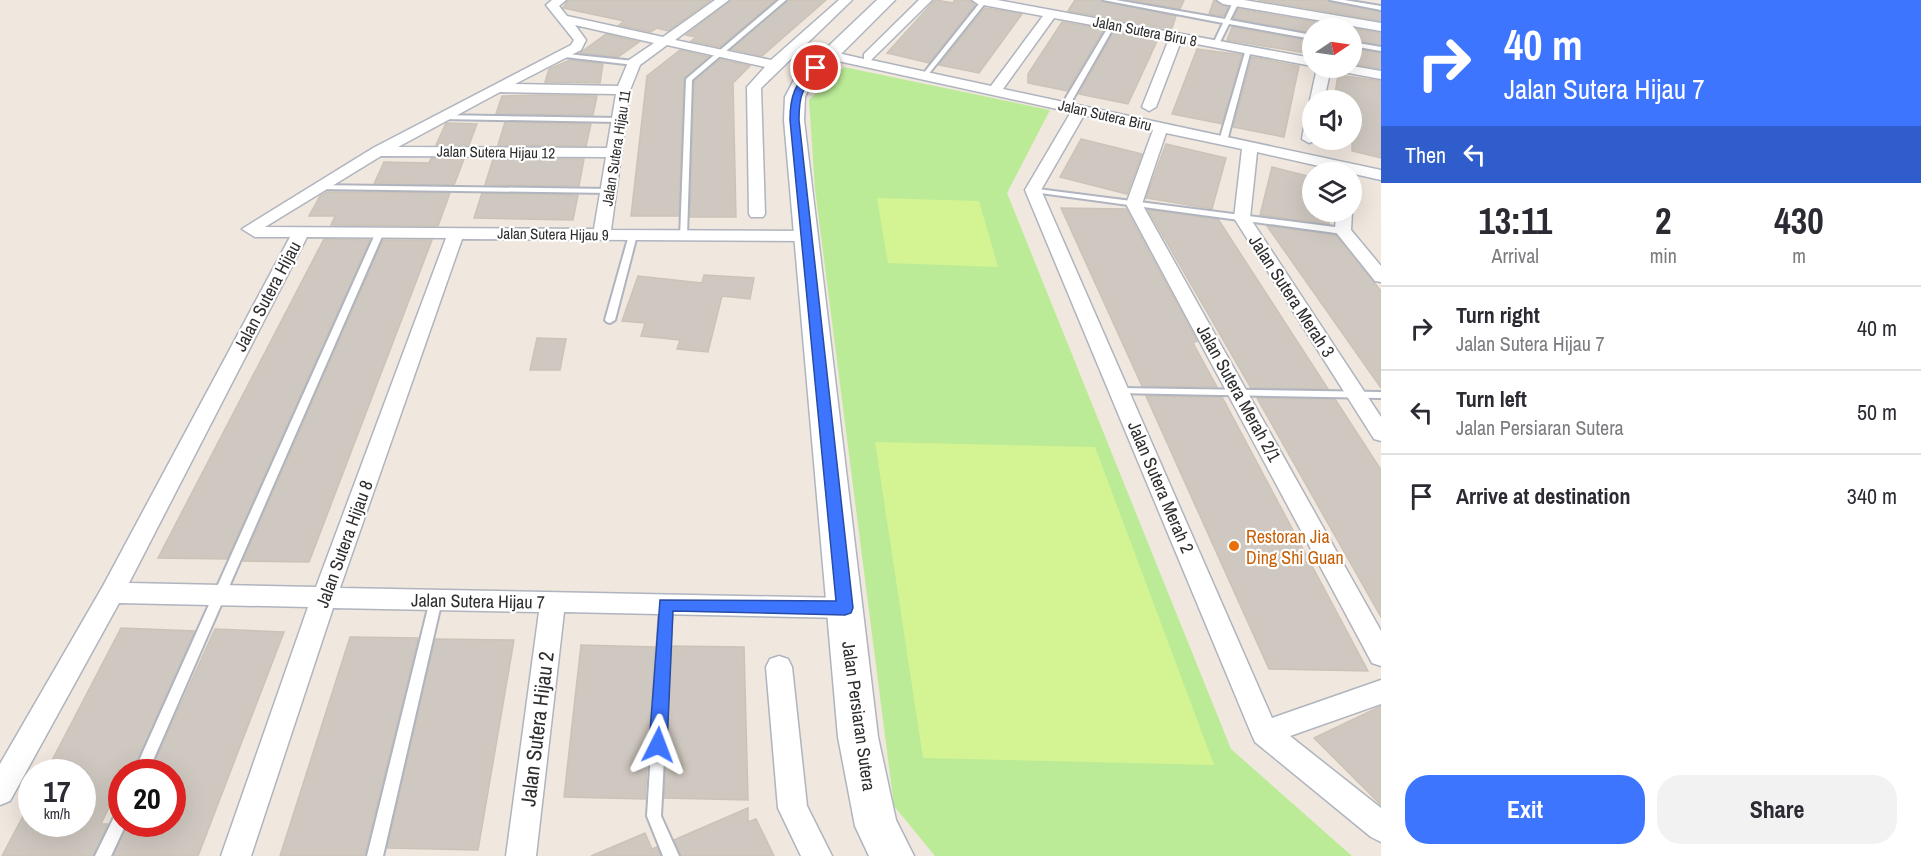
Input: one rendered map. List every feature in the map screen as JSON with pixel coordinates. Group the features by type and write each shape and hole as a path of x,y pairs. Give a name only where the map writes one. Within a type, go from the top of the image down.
{"street":[{"name":"Jalan Sutera Hijau","path":"0,791 112,593 301,232 255,232 250,229 378,151 580,42 551,4 560,0"},
{"path":"634,63 722,0"},
{"path":"757,214 754,87 774,64 846,0"},
{"name":"Jalan Persiaran Sutera","path":"887,0 802,82 795,97 805,236 858,737 876,826 892,856"},
{"path":"869,57 926,0"},
{"name":"Jalan Sutera Biru 8","path":"981,0 1302,60"},
{"path":"1223,0 1381,27"},
{"path":"995,90 1051,14"},
{"path":"563,20 774,64"},
{"path":"1149,107 1176,37"},
{"name":"Jalan Sutera Biru","path":"829,55 1313,162"},
{"name":"Jalan Sutera Hijau 11","path":"602,235 623,90 634,63"},
{"path":"1362,72 1381,75"},
{"path":"495,88 623,90"},
{"path":"1033,190 1072,108"},
{"path":"1134,204 1161,127"},
{"name":"Jalan Sutera Merah 3","path":"1250,147 1242,218 1381,434"},
{"name":"Jalan Sutera Hijau 12","path":"378,151 614,153"},
{"name":"Jalan Sutera Biru","path":"1362,172 1381,175"},
{"name":"Jalan Sutera Merah 2","path":"1033,190 1265,734 1381,827"},
{"name":"Jalan Sutera Merah 2/1","path":"1134,204 1381,655"},
{"path":"1343,222 1343,231 1381,276"},
{"name":"Jalan Sutera Hijau 9","path":"301,232 805,236"},
{"name":"Jalan Sutera Hijau 8","path":"236,856 324,598 456,233"},
{"name":"Jalan Sutera Hijau 7","path":"112,593 845,608"},
{"name":"Jalan Sutera Hijau 2","path":"521,856 553,602"},
{"path":"779,667 793,808 817,856"},
{"path":"1265,734 1381,693"}],"lane":[{"path":"683,236 689,79 783,0"},
{"path":"925,75 981,0"},
{"path":"1106,0 1302,35"},
{"path":"1333,0 1381,8"},
{"path":"1216,44 1237,1"},
{"path":"1072,108 1112,25"},
{"path":"1362,46 1381,49"},
{"path":"1222,141 1248,50"},
{"path":"558,55 634,63"},
{"path":"440,117 619,120"},
{"path":"319,187 610,191"},
{"path":"1033,190 1343,231"},
{"path":"147,759 221,596 380,232"},
{"path":"610,320 633,235"},
{"path":"1119,391 1381,395"},
{"path":"375,856 436,600"},
{"path":"666,605 654,816 671,856"},
{"path":"103,856 112,837"}],"green space":[{"path":"844,67 1050,110 1007,193 1231,749 1352,856 935,856 894,806 815,189 809,100"},
{"path":"877,198 979,201 998,267 888,263"},
{"path":"875,442 1095,447 1214,765 923,758"}],"building":[{"path":"568,0 711,0 668,31 657,28 651,32 619,25 624,21 563,8"},
{"path":"731,0 776,0 720,47 691,41 696,37 686,35"},
{"path":"788,0 826,0 762,56 731,49"},
{"path":"935,0 954,3 954,0 970,0 975,5 929,63 887,53"},
{"path":"1075,0 1101,0 1176,16 1172,28 1164,28 1068,11"},
{"path":"1129,0 1184,0 1180,9"},
{"path":"1214,0 1228,7 1224,16 1209,14"},
{"path":"1258,0 1328,0 1381,12 1381,21"},
{"path":"985,8 1022,14 979,73 939,65"},
{"path":"1238,9 1302,20 1302,31 1233,18"},
{"path":"1062,22 1104,29 1067,91 1028,83 1028,74"},
{"path":"1232,27 1302,39 1302,52 1227,40"},
{"path":"1362,30 1381,33 1381,45 1362,42"},
{"path":"1114,31 1158,39 1128,104 1079,94"},
{"path":"606,34 639,42 618,57 580,53"},
{"path":"1197,49 1242,55 1222,124 1172,114"},
{"path":"680,50 709,57 684,79 679,216 631,216 647,76"},
{"path":"1362,50 1381,53 1381,69 1362,66"},
{"path":"1252,57 1299,66 1284,137 1233,127"},
{"path":"720,59 750,66 733,83 736,217 690,217 694,81"},
{"path":"570,60 603,64 600,83 545,82 549,69"},
{"path":"1338,78 1381,81 1381,158 1352,151 1362,150 1362,90 1336,90"},
{"path":"502,96 597,96 593,115 496,114"},
{"path":"505,122 591,124 586,146 498,145"},
{"path":"446,123 477,124 469,145 436,145"},
{"path":"1081,139 1142,154 1127,194 1060,177"},
{"path":"1166,144 1226,158 1212,209 1146,198"},
{"path":"431,158 464,159 454,185 374,184 384,162 429,163"},
{"path":"493,159 584,159 579,186 485,185"},
{"path":"1272,167 1302,174 1302,220 1260,215"},
{"path":"327,192 450,193 438,226 331,225 335,216 309,216 320,196"},
{"path":"482,193 578,195 573,220 474,218"},
{"path":"1061,208 1126,209 1197,341 1193,343 1217,387 1142,386"},
{"path":"1148,210 1218,219 1328,389 1251,388"},
{"path":"1267,226 1336,235 1381,291 1381,388"},
{"path":"324,239 370,240 227,559 158,558"},
{"path":"383,240 432,240 309,562 243,561"},
{"path":"704,275 754,278 750,299 722,296 708,352 677,349 680,340 641,336 645,323 622,321 638,276 702,283"},
{"path":"537,338 566,339 560,370 530,370"},
{"path":"1146,396 1222,397 1368,671 1269,669"},
{"path":"1257,398 1335,399 1381,470 1381,617"},
{"path":"121,628 195,631 138,759 108,759 108,809 101,824 108,824 93,856 2,856 18,826 18,837 96,837 96,759 53,759"},
{"path":"215,629 284,632 198,856 113,856 122,837 186,837 186,759 156,759"},
{"path":"350,637 418,638 367,847 364,856 280,856"},
{"path":"435,639 514,640 478,850 387,848"},
{"path":"581,645 655,647 645,799 564,797"},
{"path":"672,646 744,647 748,800 664,798"},
{"path":"1381,706 1381,805 1314,738"},
{"path":"748,808 748,822 756,819 774,856 681,856 674,840"},
{"path":"645,833 652,849 657,847 661,856 591,856"}],"place":[{"name":"Restoran Jia Ding Shi Guan","path":"1234,546"}],"route":[{"path":"658,745 666,605 845,608 794,120 795,97 802,82 816,68"}]}
